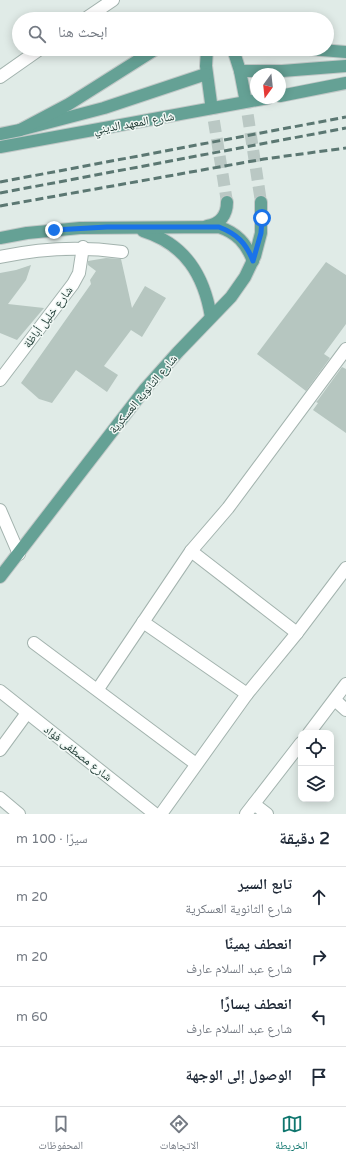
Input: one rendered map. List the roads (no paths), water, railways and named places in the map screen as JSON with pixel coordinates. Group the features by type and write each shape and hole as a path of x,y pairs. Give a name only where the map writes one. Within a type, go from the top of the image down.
{"main road":[{"path":"334,51 346,52"},
{"path":"20,130 70,104 145,56"},
{"path":"207,56 206,74 211,102"},
{"path":"235,56 245,97"},
{"path":"240,71 282,71 346,66"},
{"path":"0,134 83,114 206,74"},
{"path":"286,95 346,83"},
{"name":"شارع المعهد الديني","path":"0,147 250,101"},
{"path":"207,226 218,222 222,218 227,208 227,202"},
{"name":"شارع الثانوية العسكرية","path":"0,577 119,420 178,352 231,297 246,277 253,261 261,233 261,202"},
{"path":"0,238 27,233 80,228 207,226 225,229 241,239 249,249 253,261"},
{"path":"134,228 154,234 172,245 188,259 200,277 207,296 211,317"}],"street":[{"path":"95,12 113,0"},
{"path":"0,77 30,56"},
{"path":"0,257 28,251 55,248 83,248 122,252"},
{"name":"شارع خليل أباظة","path":"0,380 73,284 79,273 83,248"},
{"path":"98,689 191,551 228,508 346,349"},
{"path":"0,510 18,554"},
{"path":"191,551 297,633"},
{"path":"161,814 247,694 297,633 346,568"},
{"path":"143,622 247,694"},
{"path":"34,643 98,689 196,764"},
{"path":"311,730 346,684"},
{"name":"شارع مصطفى فؤاد","path":"0,691 155,814"},
{"path":"335,700 346,710"},
{"path":"0,750 28,713"},
{"path":"246,814 298,747"},
{"path":"0,798 20,814"},
{"path":"254,804 267,814"}],"tunnel":[{"path":"245,97 261,202"},
{"path":"211,103 227,202"}],"railway":[{"path":"0,182 346,117"},
{"path":"0,193 346,128"},
{"path":"0,206 264,159 346,148"}]}
